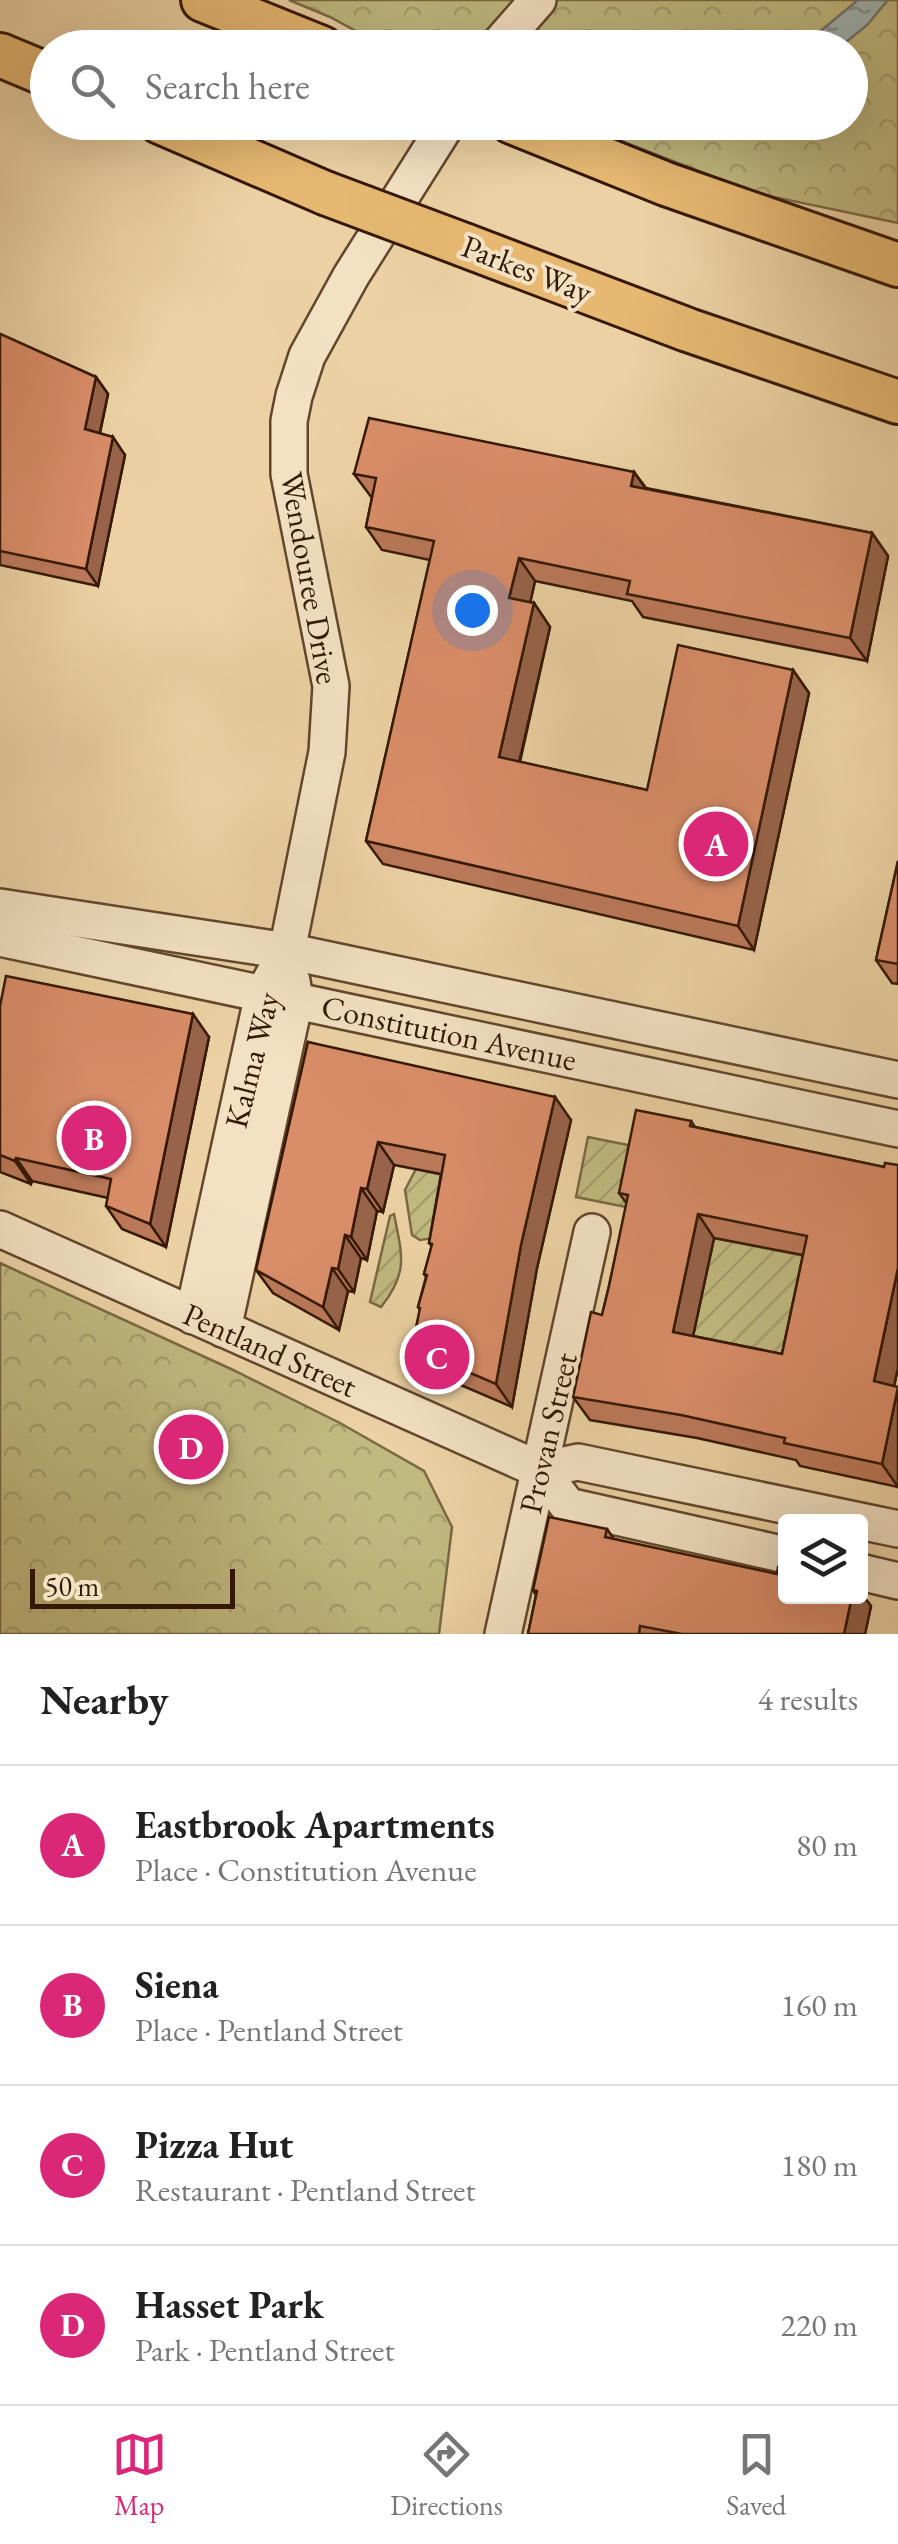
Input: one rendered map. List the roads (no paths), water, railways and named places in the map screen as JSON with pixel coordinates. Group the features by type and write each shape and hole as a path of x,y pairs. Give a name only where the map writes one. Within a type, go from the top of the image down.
{"main road":[{"path":"203,0 277,30"},
{"path":"0,54 30,67"},
{"name":"Parkes Way","path":"202,140 325,193 688,330 898,402"},
{"path":"556,140 666,184 898,266"}],"street":[{"path":"512,30 538,0"},
{"name":"Wendouree Drive","path":"287,951 328,752 331,686 289,474 292,408 307,356 437,140"},
{"name":"Constitution Avenue","path":"0,908 287,951 898,1080"},
{"name":"Constitution Avenue","path":"0,938 898,1129"},
{"name":"Kalma Way","path":"208,1322 287,951"},
{"name":"Pentland Street","path":"0,1229 540,1470 568,1506 770,1552"},
{"name":"Provan Street","path":"503,1634 592,1232"},
{"path":"540,1470 578,1462 898,1529"},
{"path":"641,1522 652,1478"},
{"path":"767,1502 770,1552"},
{"path":"868,1574 898,1580"}],"water":[{"path":"858,0 888,0 861,30 822,30"}],"place":[{"name":"Eastbrook Apartments","path":"716,844"},
{"name":"Siena","path":"94,1138"},
{"name":"Pizza Hut","path":"437,1357"},
{"name":"Hasset Park","path":"191,1447"}]}
